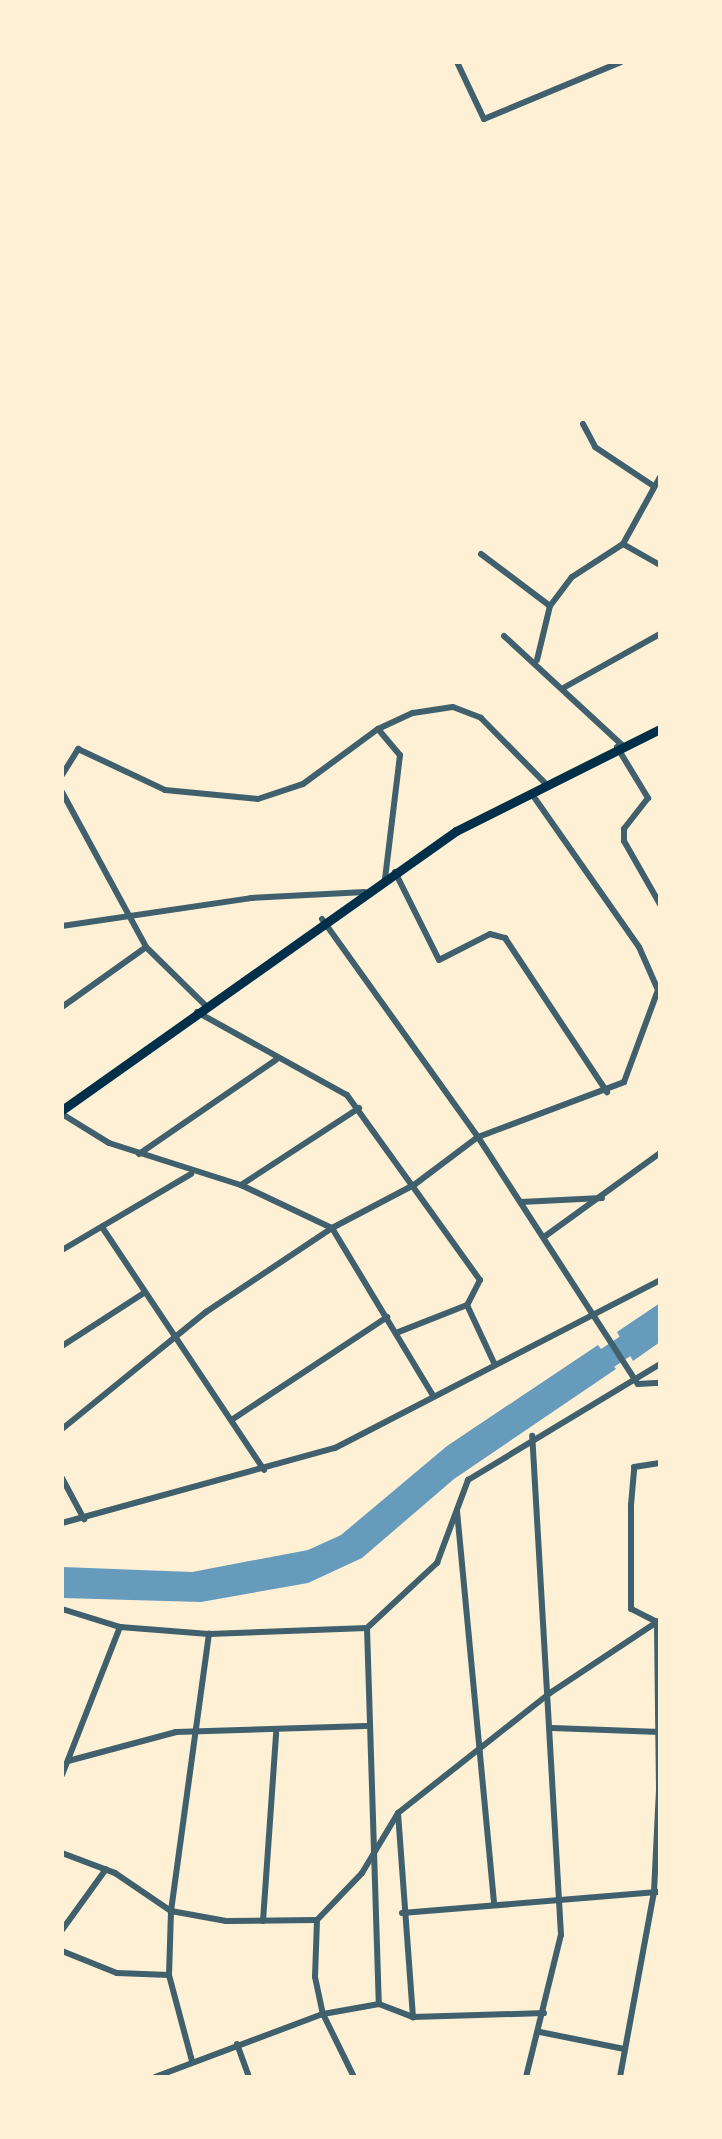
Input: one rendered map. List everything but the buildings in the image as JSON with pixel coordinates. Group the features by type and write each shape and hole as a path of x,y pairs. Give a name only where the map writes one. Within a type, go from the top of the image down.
{"main road":[{"path":"62,1112 322,919 395,872 529,790 660,729"}],"street":[{"path":"457,62 484,119 621,62"},
{"path":"583,424 595,447 652,485"},
{"path":"537,660 550,606 572,577 623,544 652,485 660,477"},
{"path":"623,544 660,565"},
{"path":"481,554 550,606"},
{"path":"565,687 660,634"},
{"path":"504,636 537,660 620,746 648,798 624,829 624,841 660,904"},
{"path":"62,775 78,749 165,790 258,799 303,784 378,729 427,708 462,708 494,729 545,783"},
{"path":"378,729 400,755 385,879"},
{"path":"62,1429 176,1336 332,1228 414,1185 478,1137 607,1092 628,1076 659,989 639,947 529,790"},
{"path":"62,792 146,947 201,1009 276,1060 359,1108 480,1280 467,1305 396,1333"},
{"path":"395,872 439,960 490,934 505,938 607,1092"},
{"path":"62,926 128,913 365,892"},
{"path":"322,919 478,1137 638,1384"},
{"path":"62,1007 146,947"},
{"path":"139,1154 276,1060"},
{"path":"241,1185 359,1108"},
{"path":"62,1112 139,1154 191,1174 241,1185 332,1228 434,1397"},
{"path":"544,1237 605,1198 660,1153"},
{"path":"63,1247 191,1174"},
{"path":"521,1202 605,1198"},
{"path":"102,1227 144,1293 233,1419 264,1470"},
{"path":"62,1523 264,1470 335,1448 660,1280"},
{"path":"62,1346 144,1293"},
{"path":"467,1305 495,1365"},
{"path":"233,1419 387,1317"},
{"path":"62,1609 120,1627 209,1634 367,1628 437,1563 468,1480 532,1436 638,1384 660,1364"},
{"path":"638,1384 660,1383"},
{"path":"526,2077 555,1980 561,1899 532,1436"},
{"path":"659,1621 631,1609 631,1505 634,1467 660,1463"},
{"path":"62,1478 84,1519"},
{"path":"456,1507 494,1903"},
{"path":"354,2077 323,2014 315,1977 317,1920 370,1860 398,1813 550,1693 659,1621"},
{"path":"620,2077 657,1892 659,1621"},
{"path":"62,1775 120,1627"},
{"path":"367,1628 370,1860 379,2004"},
{"path":"192,2061 169,1975 171,1911 201,1732 209,1634"},
{"path":"68,1761 201,1732 276,1733 366,1726"},
{"path":"552,1728 659,1732"},
{"path":"263,1921 276,1733"},
{"path":"398,1813 402,1913 413,2017"},
{"path":"62,1853 106,1869 171,1911 263,1921 317,1920"},
{"path":"62,1930 106,1869"},
{"path":"402,1913 494,1903 657,1892"},
{"path":"62,1951 117,1973 169,1975"},
{"path":"155,2077 323,2014 379,2004 413,2017 544,2013"},
{"path":"540,2032 624,2049"},
{"path":"237,2044 249,2077"}],"water":[{"path":"660,1303 660,1342 633,1361 617,1332"},
{"path":"598,1345 616,1369 454,1479 362,1558 308,1583 201,1602 62,1598 62,1567 192,1572 308,1550 341,1535 447,1446"}],"waterway":[{"path":"582,1375 660,1323"}]}
